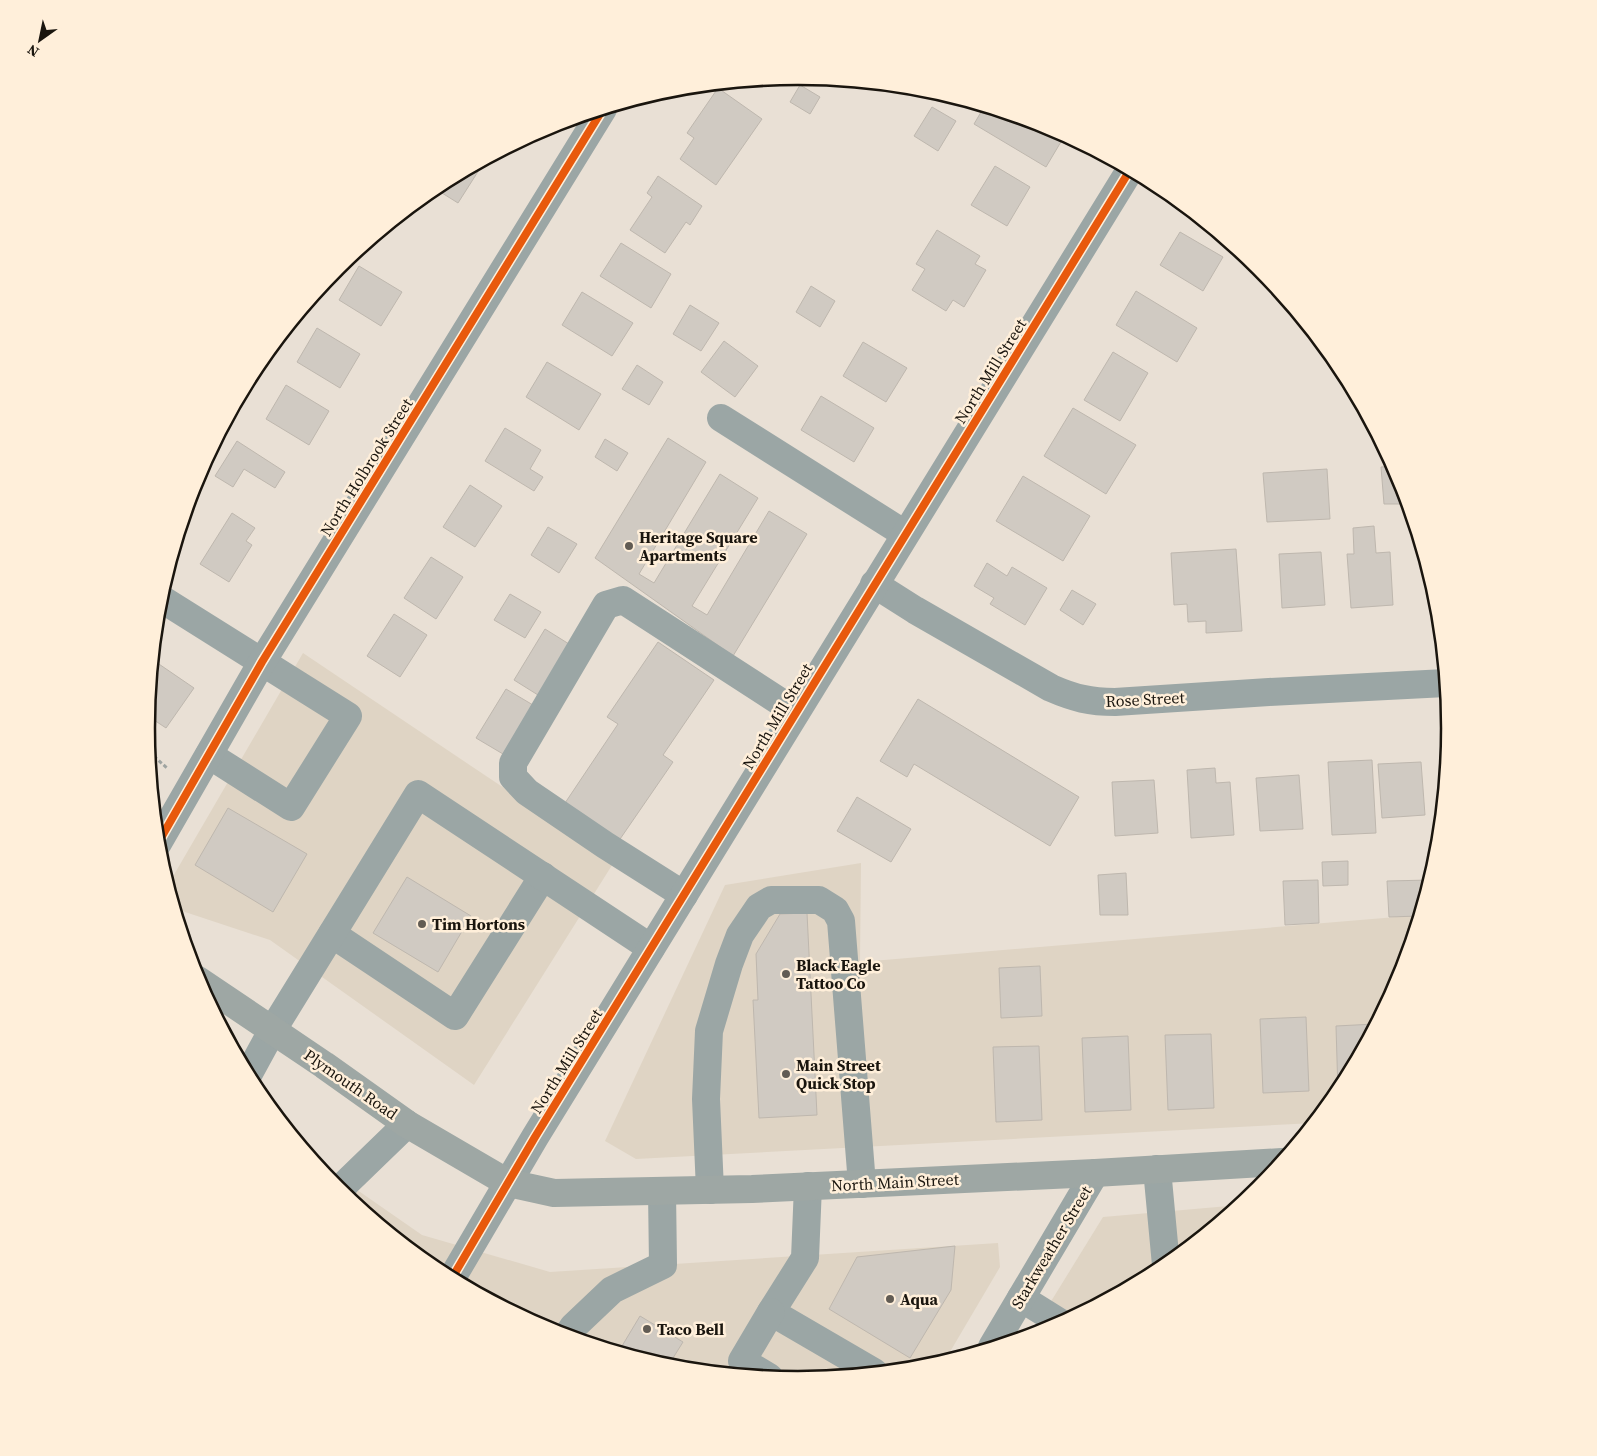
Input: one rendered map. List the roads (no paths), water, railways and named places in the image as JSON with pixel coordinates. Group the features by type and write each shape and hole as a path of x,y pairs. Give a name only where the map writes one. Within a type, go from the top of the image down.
{"main road":[{"name":"Plymouth Road","path":"211,989 407,1124 508,1183"},
{"name":"North Main Street","path":"508,1183 554,1193 710,1190 1157,1169 1268,1167"}],"street":[{"name":"North Holbrook Street","path":"164,831 262,662 599,117"},
{"name":"North Mill Street","path":"456,1272 651,948 1127,175"},
{"path":"721,418 906,534"},
{"name":"Rose Street","path":"874,584 915,610 1051,688 1074,698 1092,702 1440,683"},
{"path":"684,895 526,792 513,777 513,763 589,632 606,605 623,600 796,712"},
{"path":"168,603 348,716 291,806 208,755"},
{"path":"253,1067 272,1031 418,794 651,948"},
{"path":"332,934 455,1016 543,876"},
{"path":"710,1190 706,1099 709,1032 729,964 740,935 760,907 771,900 819,900 835,910 841,921 862,1184"},
{"path":"345,1184 407,1124"},
{"path":"1157,1169 1165,1256"},
{"name":"Starkweather Street","path":"996,1340 1096,1173"},
{"path":"757,1370 742,1361 805,1258 808,1186"},
{"path":"572,1329 612,1290 663,1264 662,1190"},
{"path":"1021,1298 1053,1318"},
{"path":"771,1312 865,1367"}],"place":[{"name":"Heritage Square Apartments","path":"629,546"},
{"name":"Tim Hortons","path":"422,924"},
{"name":"Black Eagle Tattoo Co","path":"786,974"},
{"name":"Main Street Quick Stop","path":"786,1074"},
{"name":"Aqua","path":"890,1299"},
{"name":"Taco Bell","path":"647,1329"}]}
